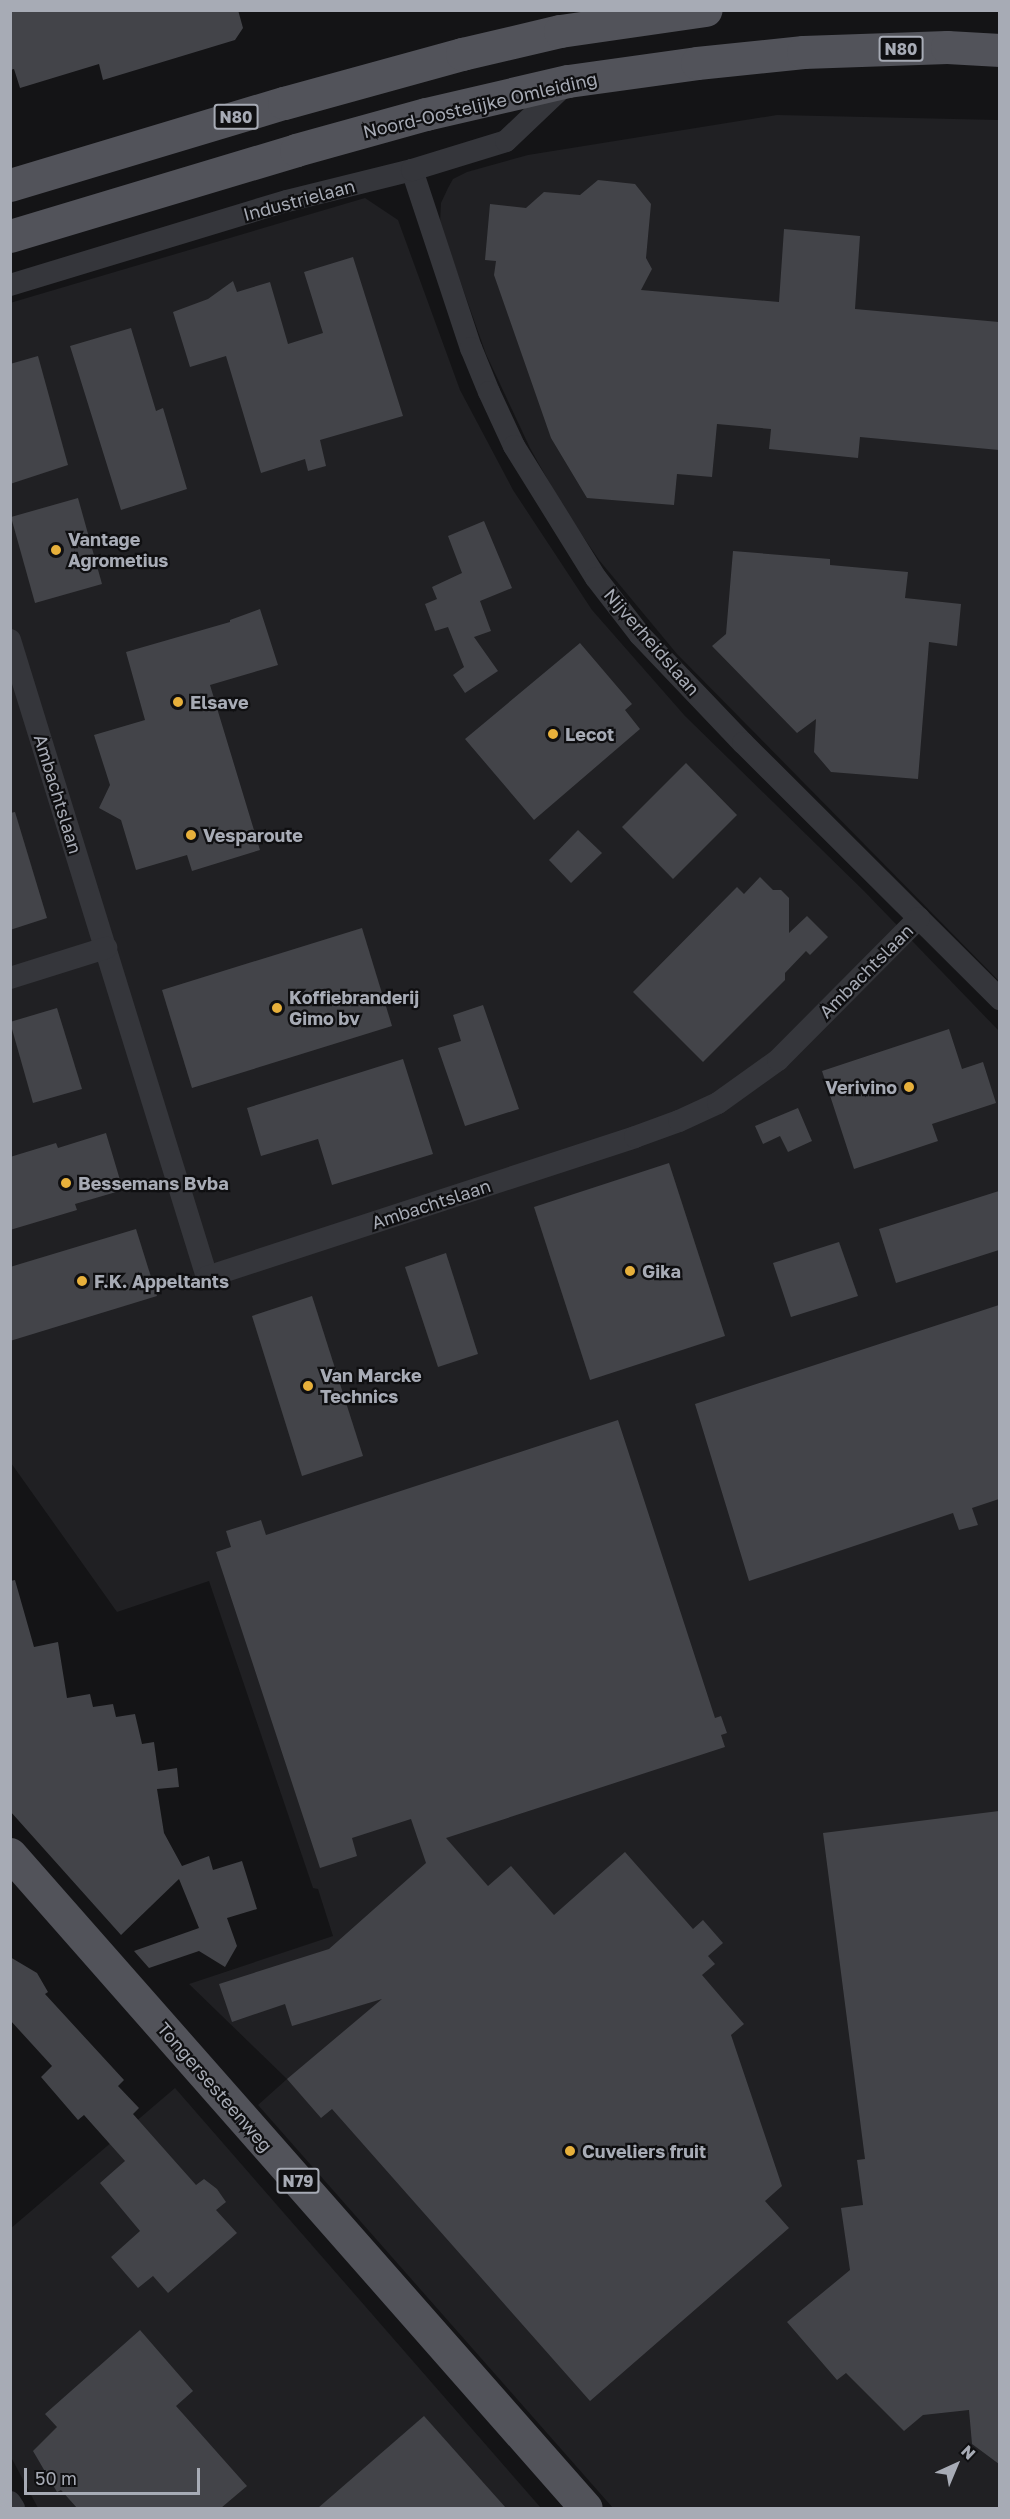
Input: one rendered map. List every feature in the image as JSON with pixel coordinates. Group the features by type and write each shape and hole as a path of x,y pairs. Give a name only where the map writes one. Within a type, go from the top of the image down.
{"main road":[{"name":"N80","path":"10,185 284,103 462,54 560,31 705,10"},
{"name":"Noord-Oostelijke Omleiding","path":"10,236 307,147 426,114 568,81 803,51 947,48 999,50"},
{"name":"Tongersesteenweg","path":"10,1854 586,2508"}],"street":[{"name":"Industrielaan","path":"10,285 287,201 412,170 506,141 568,81"},
{"name":"Nijverheidslaan","path":"412,170 471,348 489,392 514,446 562,528 596,578 640,635 743,743 999,999"},
{"name":"Ambachtslaan","path":"10,640 207,1277 635,1137 679,1121 718,1103 778,1060 920,918"},
{"path":"10,978 106,948"},
{"path":"10,2502 14,2508"}],"shaded area":[{"path":"777,115 999,120 999,981 677,654 599,560 563,507 530,448 486,354 440,224 441,203 448,188 453,179 467,172 528,155"},
{"path":"365,198 398,220 460,390 513,490 592,610 685,716 864,891 999,1031 999,2508 613,2508 258,2105 287,2079 189,1984 333,1936 318,1889 313,1888 209,1581 117,1612 11,1463 10,303"},
{"path":"175,2088 541,2508 38,2508 11,2457 10,2229"}],"building":[{"path":"10,10 238,10 243,28 235,40 103,80 99,64 20,88 14,69 10,70"},
{"path":"598,180 635,184 651,204 646,258 652,269 641,290 779,302 784,229 860,236 855,309 999,322 999,450 860,437 858,458 769,449 771,429 717,424 712,477 677,474 674,505 587,498 551,438 494,275 496,261 485,260 490,204 526,208 544,192 580,195"},
{"path":"353,257 403,416 320,440 326,466 308,471 305,459 261,473 226,356 190,367 173,312 208,299 233,281 237,292 270,282 288,344 323,333 304,272"},
{"path":"131,328 156,411 163,408 187,489 121,510 70,346"},
{"path":"38,356 68,465 10,484 10,364"},
{"name":"Vantage Agrometius","path":"78,498 102,584 35,603 11,517"},
{"path":"484,521 512,588 480,601 491,631 474,637 498,671 465,693 453,675 464,667 448,627 435,631 425,604 437,599 432,587 462,573 448,536"},
{"path":"733,551 830,559 830,565 908,572 905,598 961,604 957,646 929,642 918,779 831,772 814,752 816,719 797,733 712,646 726,634"},
{"path":"260,609 278,665 210,685 260,850 192,871 187,855 136,870 121,820 99,808 110,785 94,735 145,720 126,652 230,622 230,620"},
{"name":"Lecot","path":"580,643 632,704 625,710 640,729 534,820 465,739"},
{"path":"686,763 737,815 673,879 622,827"},
{"path":"15,812 47,918 10,930 10,813"},
{"path":"578,830 602,853 571,883 549,860"},
{"path":"760,877 773,890 781,890 789,898 789,933 807,916 828,937 810,955 806,951 785,973 785,980 703,1062 633,992 737,887 744,894"},
{"name":"Koffiebranderij Gimo bv","path":"362,928 392,1026 192,1088 162,990"},
{"path":"483,1005 519,1109 465,1126 438,1048 461,1041 453,1015"},
{"path":"57,1008 82,1089 33,1103 10,1022"},
{"name":"Verivino","path":"949,1029 962,1069 983,1062 996,1103 932,1124 938,1141 854,1169 822,1071"},
{"path":"403,1059 433,1154 332,1185 318,1139 261,1156 247,1108"},
{"path":"798,1108 812,1141 788,1152 780,1136 763,1144 755,1126"},
{"name":"Bessemans Bvba","path":"106,1133 123,1190 75,1204 77,1210 10,1230 10,1157 56,1143 58,1148"},
{"name":"Gika","path":"669,1163 725,1336 590,1380 534,1207"},
{"path":"999,1191 999,1250 896,1283 879,1229"},
{"name":"F.K. Appeltants","path":"136,1229 157,1296 10,1341 10,1267"},
{"path":"839,1242 858,1296 791,1317 773,1263"},
{"path":"446,1253 478,1354 438,1367 405,1267"},
{"name":"Van Marcke Technics","path":"312,1296 363,1456 302,1476 252,1316"},
{"path":"999,1305 999,1499 972,1508 978,1525 959,1530 953,1513 749,1581 695,1404"},
{"path":"618,1420 715,1718 721,1716 727,1733 721,1735 725,1747 446,1838 488,1886 511,1866 554,1915 625,1852 693,1929 703,1920 723,1943 708,1956 715,1964 702,1975 744,2024 731,2035 782,2186 765,2201 789,2228 590,2401 332,2109 321,2118 287,2079 382,1999 292,2026 285,2004 232,2022 219,1984 329,1949 426,1863 411,1819 352,1838 357,1856 320,1868 216,1552 231,1547 226,1531 261,1520 266,1535"},
{"path":"15,1580 34,1647 58,1642 67,1698 90,1694 93,1707 113,1704 116,1717 135,1714 142,1744 154,1742 158,1771 177,1768 179,1787 157,1789 164,1833 182,1866 209,1856 213,1870 242,1861 257,1909 227,1918 237,1946 225,1967 199,1951 149,1968 134,1951 199,1928 179,1879 121,1935 10,1811 10,1581"},
{"path":"999,1811 999,2464 972,2444 969,2410 923,2415 904,2431 846,2373 837,2380 787,2322 850,2270 841,2208 863,2205 857,2160 865,2159 823,1833"},
{"path":"10,1957 37,1973 48,1992 45,1994 124,2080 118,2086 139,2108 133,2114 196,2185 204,2179 217,2189 226,2202 216,2210 237,2233 168,2293 153,2276 138,2288 111,2257 140,2231 100,2183 125,2161 84,2115 78,2120 41,2077 52,2066 10,2020"},
{"path":"140,2330 193,2391 176,2406 247,2486 221,2508 77,2508 61,2490 57,2492 33,2451 57,2427 45,2414"},
{"path":"424,2416 506,2508 318,2508"}],"place":[{"name":"Vantage Agrometius","path":"56,550"},
{"name":"Elsave","path":"178,702"},
{"name":"Lecot","path":"553,734"},
{"name":"Vesparoute","path":"191,835"},
{"name":"Koffiebranderij Gimo bv","path":"277,1008"},
{"name":"Verivino","path":"909,1087"},
{"name":"Bessemans Bvba","path":"66,1183"},
{"name":"Gika","path":"630,1271"},
{"name":"F.K. Appeltants","path":"82,1281"},
{"name":"Van Marcke Technics","path":"308,1386"},
{"name":"Cuveliers fruit","path":"570,2151"}]}
